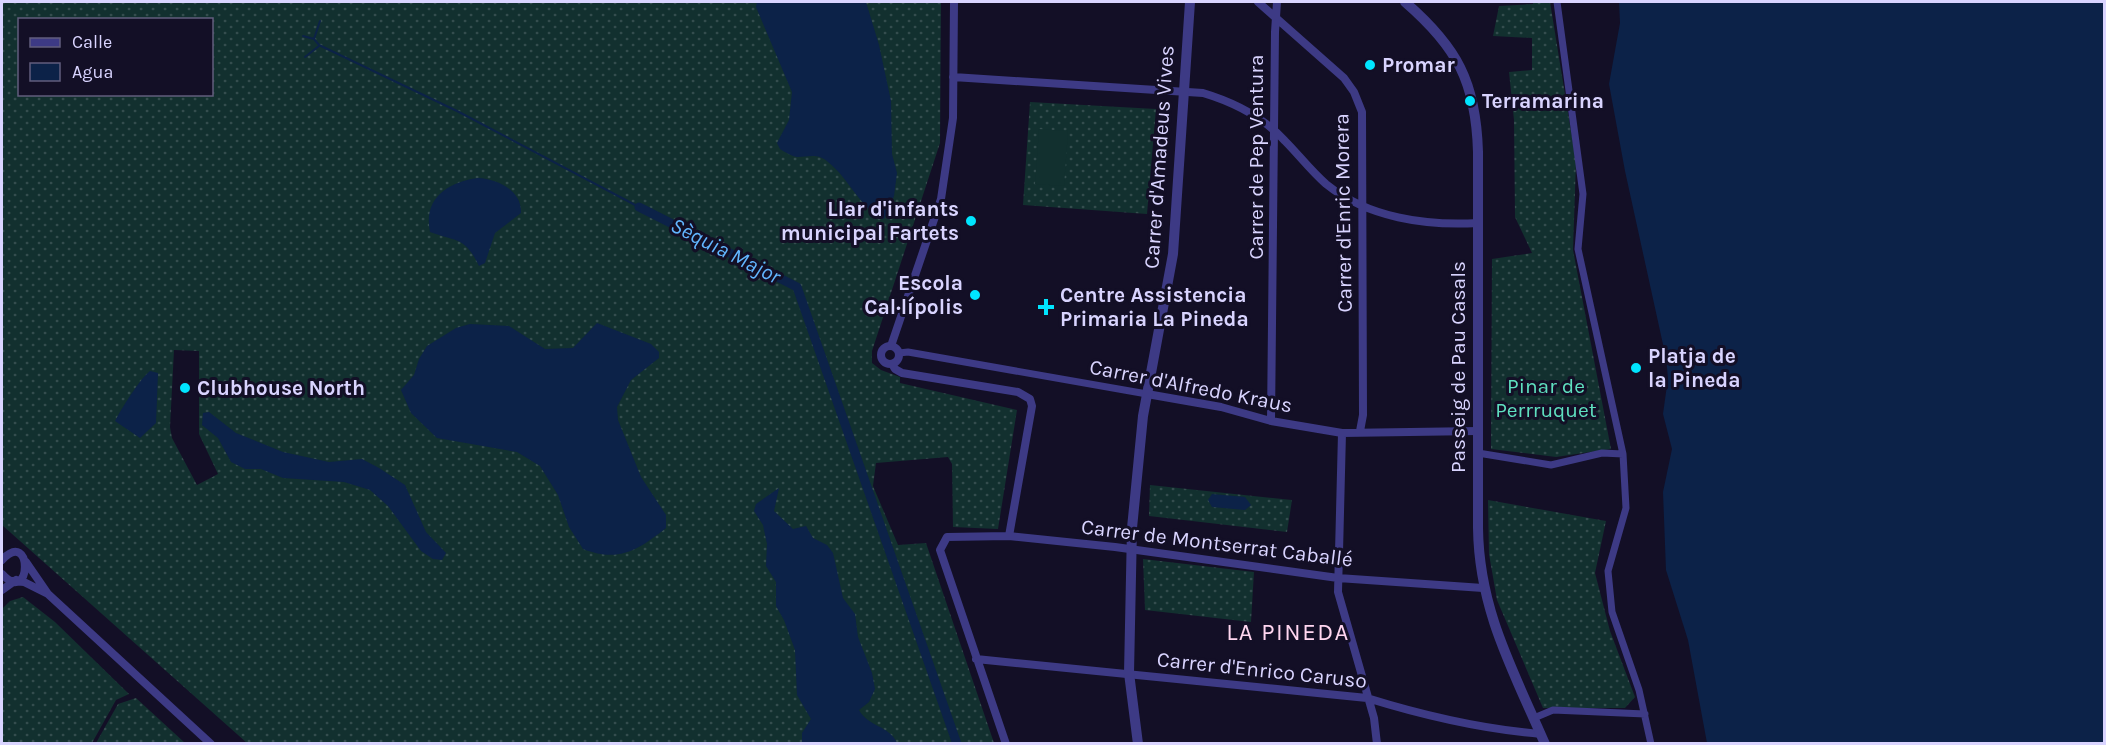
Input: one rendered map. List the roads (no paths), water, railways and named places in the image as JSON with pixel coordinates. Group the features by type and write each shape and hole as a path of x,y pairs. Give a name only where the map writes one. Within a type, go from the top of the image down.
{"street":[{"path":"891,346 939,209 951,141 954,2"},
{"name":"Carrer d'Amadeus Vives","path":"1138,744 1129,673 1131,550 1137,465 1147,394 1172,265 1190,2"},
{"name":"Carrer d'Enric Morera","path":"1258,2 1344,78 1357,98 1363,120 1363,415 1360,430"},
{"name":"Carrer de Pep Ventura","path":"1271,421 1277,2"},
{"name":"Passeig de Pau Casals","path":"1405,2 1446,43 1466,81 1475,113 1478,134 1478,546 1483,588 1495,631 1543,739"},
{"path":"1557,2 1583,194 1578,249 1623,454 1626,508 1608,571 1612,612 1645,714 1651,744"},
{"path":"953,77 1203,93 1229,103 1275,131 1325,183 1363,207 1408,219 1478,223"},
{"path":"891,346 899,353 898,359 892,364 885,363 881,355 885,347 891,346"},
{"name":"Carrer d'Alfredo Kraus","path":"899,353 908,352 1221,407 1271,421 1342,433 1360,430 1478,431"},
{"path":"892,364 902,373 1018,392 1029,397 1032,406 1009,536"},
{"path":"1342,433 1338,591 1374,718 1377,744"},
{"path":"1478,453 1551,465 1602,453 1623,454"},
{"name":"Carrer de Montserrat Caballé","path":"976,659 940,550 947,537 1009,536 1338,578 1483,588"},
{"path":"2,549 20,555 48,594 211,744"},
{"path":"2,560 11,553"},
{"path":"2,590 24,575 26,561"},
{"path":"2,574 48,594"},
{"path":"976,659 1006,744"},
{"name":"Carrer d'Enrico Caruso","path":"976,659 1367,698 1428,717 1543,739"},
{"path":"1534,718 1553,711 1645,714"}],"water":[{"path":"757,2 866,2 879,45 891,101 892,154 897,173 894,196 884,219 861,201 842,176 824,159 817,156 797,157 780,149 777,143 789,120 792,92 756,7"},
{"path":"1619,2 2104,2 2104,743 1707,743 1688,640 1666,570 1663,492 1672,449 1663,414 1668,378 1666,358 1625,171 1609,84 1620,23"},
{"path":"478,178 507,187 517,198 521,213 495,233 485,263 479,266 465,245 430,232 429,220 430,210 440,194 457,183"},
{"path":"597,323 651,344 659,352 659,358 631,380 617,407 618,420 641,477 666,515 666,528 637,548 628,552 607,555 583,549 569,527 558,495 540,466 517,452 437,438 411,413 401,390 414,375 419,359 427,346 456,328 470,324 509,326 545,349 573,348"},
{"path":"150,371 158,373 156,423 140,438 115,421 136,387"},
{"path":"209,412 236,433 283,452 329,462 362,459 379,468 405,485 426,532 446,553 442,560 433,559 421,551 388,506 370,490 344,482 283,478 261,469 245,469 231,462 218,438 202,425 203,413"},
{"path":"779,488 774,511 793,529 806,526 813,538 827,545 833,553 843,598 855,614 858,637 872,673 875,689 869,702 859,710 868,720 889,733 897,743 802,743 802,733 811,719 797,695 795,650 776,606 776,582 766,566 767,544 763,525 754,511 756,504"},
{"path":"1212,494 1245,497 1251,505 1245,510 1212,507 1208,500"}],"waterway":[{"name":"Sèquia Major","path":"320,21 314,39 319,45 459,112 639,207"},
{"name":"Sèquia Major","path":"303,36 314,39"},
{"name":"Sèquia Major","path":"305,57 319,46"},
{"name":"Sèquia Major","path":"639,207 797,287 957,744"}],"place":[{"name":"Promar","path":"1370,65"},
{"name":"Terramarina","path":"1470,101"},
{"name":"Llar d'infants municipal Fartets","path":"971,221"},
{"name":"Escola Cal·lípolis","path":"975,295"},
{"name":"Centre Assistencia Primaria La Pineda","path":"1046,307"},
{"name":"Platja de la Pineda","path":"1636,368"},
{"name":"Clubhouse North","path":"185,388"}],"district":[{"name":"LA PINEDA","path":"1288,632"}],"park label":[{"name":"Pinar de Perrruquet","path":"1546,398"}]}
